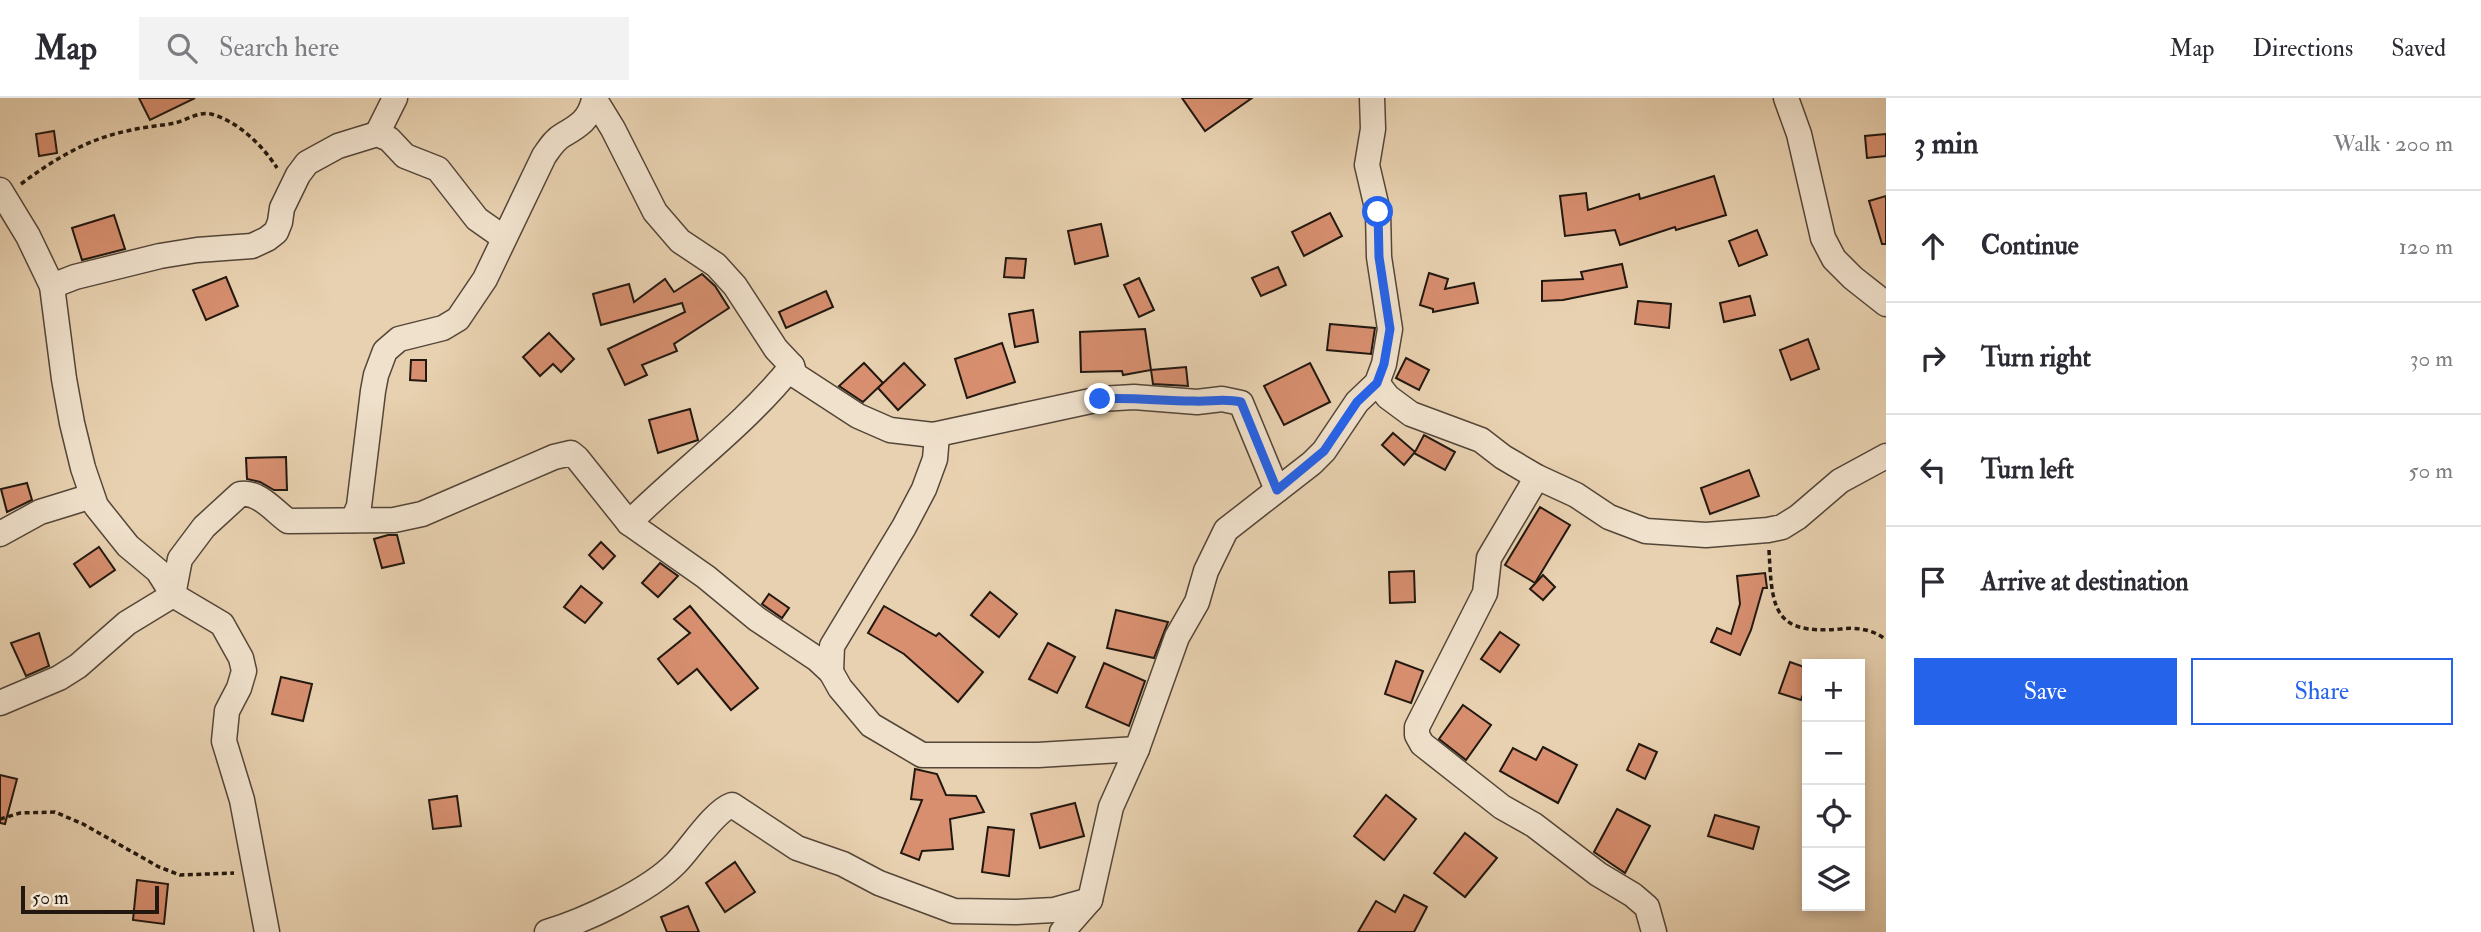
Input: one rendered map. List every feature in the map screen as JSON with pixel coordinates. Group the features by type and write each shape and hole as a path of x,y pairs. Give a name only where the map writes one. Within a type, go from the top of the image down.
{"street":[{"path":"377,134 395,98"},
{"path":"594,98 613,129 655,212 680,241 716,265 748,304 776,349 792,366 795,375 858,416 890,430 937,435 1100,399 1134,397 1197,402 1233,400 1241,402 1277,490"},
{"path":"353,520 359,506 376,374 386,351 399,339 443,328 458,319 485,279 544,156 555,141 576,129 588,118 594,98"},
{"path":"1062,932 1090,900 1111,807 1136,749 1177,637 1196,602 1206,571 1226,530 1324,451 1357,402 1377,383 1384,364 1390,329 1379,257 1378,212 1367,165 1373,129 1372,98"},
{"path":"1786,98 1799,134 1823,238 1834,259 1886,304"},
{"path":"52,286 75,277 160,256 252,246 276,232 282,208 298,174 307,163 338,146 377,134 389,138 405,156 438,169 477,219 504,238"},
{"path":"1,192 28,236 52,286 70,412 82,468 92,496 103,516 128,545 158,571 173,595 222,624 228,631 243,665 239,688 227,711 224,736 244,810 267,932"},
{"path":"629,523 767,398 792,366"},
{"path":"1377,383 1388,397 1411,414 1481,440 1503,457 1576,495 1609,517 1646,531 1706,535 1768,530 1790,522 1840,481 1886,456"},
{"path":"831,672 832,646 924,489 935,459 937,435"},
{"path":"0,703 60,678 78,667 127,623 173,595 180,559 204,527 240,494 247,493 268,503 288,521 394,520 422,514 554,457 571,453 629,523 706,577 757,619 817,659 831,672 840,688 871,724 922,755 1038,755 1136,749"},
{"path":"1537,477 1489,558 1485,593 1417,727 1418,739 1488,797 1534,825 1598,874 1640,901 1650,913 1654,932"},
{"path":"0,534 40,512 92,496"},
{"path":"547,932 645,887 675,865 704,830 726,807 732,805 797,848 843,864 879,883 954,911 1054,910 1090,900"}],"path":[{"path":"1,192 68,152 98,139 124,131 176,123 207,113 230,122 260,147 292,190"},
{"path":"1768,530 1773,592 1776,607 1783,620 1799,629 1817,631 1852,628 1870,631 1886,640"},
{"path":"0,819 20,813 55,812 83,824 159,867 180,875 204,876 254,871"}],"building":[{"path":"139,98 195,98 150,120"},
{"path":"1182,98 1252,98 1205,131"},
{"path":"54,131 57,153 39,156 36,134"},
{"path":"1886,134 1886,156 1867,158 1865,136"},
{"path":"1714,176 1726,215 1676,230 1675,227 1620,245 1615,230 1565,236 1560,196 1586,193 1588,210 1639,194 1640,199"},
{"path":"1886,196 1886,244 1882,244 1869,201"},
{"path":"1330,213 1342,236 1304,256 1292,232"},
{"path":"114,215 125,249 82,260 72,228"},
{"path":"1101,224 1108,256 1075,264 1068,231"},
{"path":"1757,230 1767,255 1739,266 1729,241"},
{"path":"1006,258 1026,259 1024,278 1004,277"},
{"path":"1622,264 1627,287 1563,300 1542,301 1542,281 1583,279 1581,272"},
{"path":"1278,267 1286,285 1261,296 1252,278"},
{"path":"1429,273 1448,279 1445,289 1474,283 1478,303 1433,312 1433,309 1420,305"},
{"path":"702,274 715,286 729,308 674,344 677,351 642,365 647,375 625,385 608,349 685,312 682,303 601,325 593,294 629,284 634,302 665,279 674,292"},
{"path":"226,277 238,306 206,320 193,290"},
{"path":"1139,278 1154,310 1139,317 1124,285"},
{"path":"826,291 833,307 786,328 779,312"},
{"path":"1750,296 1755,315 1724,322 1720,303"},
{"path":"1638,301 1671,304 1669,328 1635,324"},
{"path":"1033,310 1038,342 1015,347 1009,314"},
{"path":"1330,324 1375,328 1371,354 1327,350"},
{"path":"1145,329 1151,370 1123,375 1122,371 1081,372 1080,332"},
{"path":"549,333 574,359 561,372 553,364 540,376 523,357"},
{"path":"1808,339 1819,369 1791,380 1780,350"},
{"path":"1002,343 1015,382 967,398 955,359"},
{"path":"1406,358 1429,370 1419,390 1396,378"},
{"path":"411,360 426,360 426,381 410,380"},
{"path":"864,363 883,383 863,402 839,386"},
{"path":"904,363 925,385 898,410 878,388"},
{"path":"1310,363 1330,402 1284,425 1264,386"},
{"path":"1186,367 1188,386 1153,384 1151,370"},
{"path":"690,409 698,440 658,453 649,420"},
{"path":"1393,433 1415,452 1424,435 1455,452 1445,470 1414,453 1404,465 1382,445"},
{"path":"286,457 287,490 274,490 260,482 247,479 246,458"},
{"path":"1749,470 1759,496 1710,514 1701,488"},
{"path":"27,483 32,500 7,512 1,489"},
{"path":"1540,507 1570,525 1535,583 1505,565"},
{"path":"397,535 404,563 382,568 374,539"},
{"path":"601,542 615,556 603,569 589,555"},
{"path":"99,547 115,570 90,587 74,564"},
{"path":"660,563 678,576 658,597 642,583"},
{"path":"1414,571 1415,602 1390,603 1389,572"},
{"path":"1765,573 1767,588 1763,588 1751,630 1740,655 1711,642 1717,628 1731,634 1740,604 1737,576"},
{"path":"1543,575 1555,587 1543,600 1530,589"},
{"path":"581,586 602,603 585,623 564,607"},
{"path":"990,592 1017,614 999,637 971,615"},
{"path":"769,594 789,608 782,618 762,604"},
{"path":"690,606 758,688 731,710 697,669 678,684 658,659 690,633 674,619"},
{"path":"884,606 936,636 939,633 983,672 958,702 904,654 868,633"},
{"path":"1116,610 1168,622 1154,658 1107,648"},
{"path":"1500,632 1519,645 1500,672 1481,659"},
{"path":"39,633 49,666 26,676 11,643"},
{"path":"1048,643 1075,657 1057,693 1029,679"},
{"path":"1396,661 1423,671 1411,703 1385,694"},
{"path":"1790,662 1802,666 1801,700 1779,693"},
{"path":"1104,663 1145,681 1129,726 1086,707"},
{"path":"281,677 312,684 303,721 272,714"},
{"path":"1463,705 1491,725 1466,760 1439,739"},
{"path":"1639,744 1657,752 1645,779 1627,770"},
{"path":"1543,747 1577,765 1558,803 1500,771 1513,748 1536,760"},
{"path":"915,769 937,774 946,795 976,796 984,812 950,819 953,849 922,851 919,860 901,853 922,800 911,799"},
{"path":"0,775 17,779 5,824 0,823"},
{"path":"1386,795 1416,819 1384,860 1354,836"},
{"path":"457,796 461,826 433,829 429,800"},
{"path":"1075,803 1084,836 1040,848 1031,814"},
{"path":"1617,809 1650,826 1625,873 1594,852"},
{"path":"1715,815 1759,827 1753,849 1708,836"},
{"path":"988,827 1014,830 1009,876 982,872"},
{"path":"1465,833 1497,858 1465,897 1434,873"},
{"path":"735,862 755,892 725,912 706,883"},
{"path":"137,880 168,884 164,924 133,920"},
{"path":"1404,895 1427,907 1414,932 1358,932 1376,901 1395,912"},
{"path":"688,906 699,932 667,932 661,917"}],"route":[{"path":"1100,399 1134,397 1174,401 1222,399 1241,402 1277,490 1324,451 1357,402 1377,383 1384,364 1390,329 1379,257 1378,212"}]}
